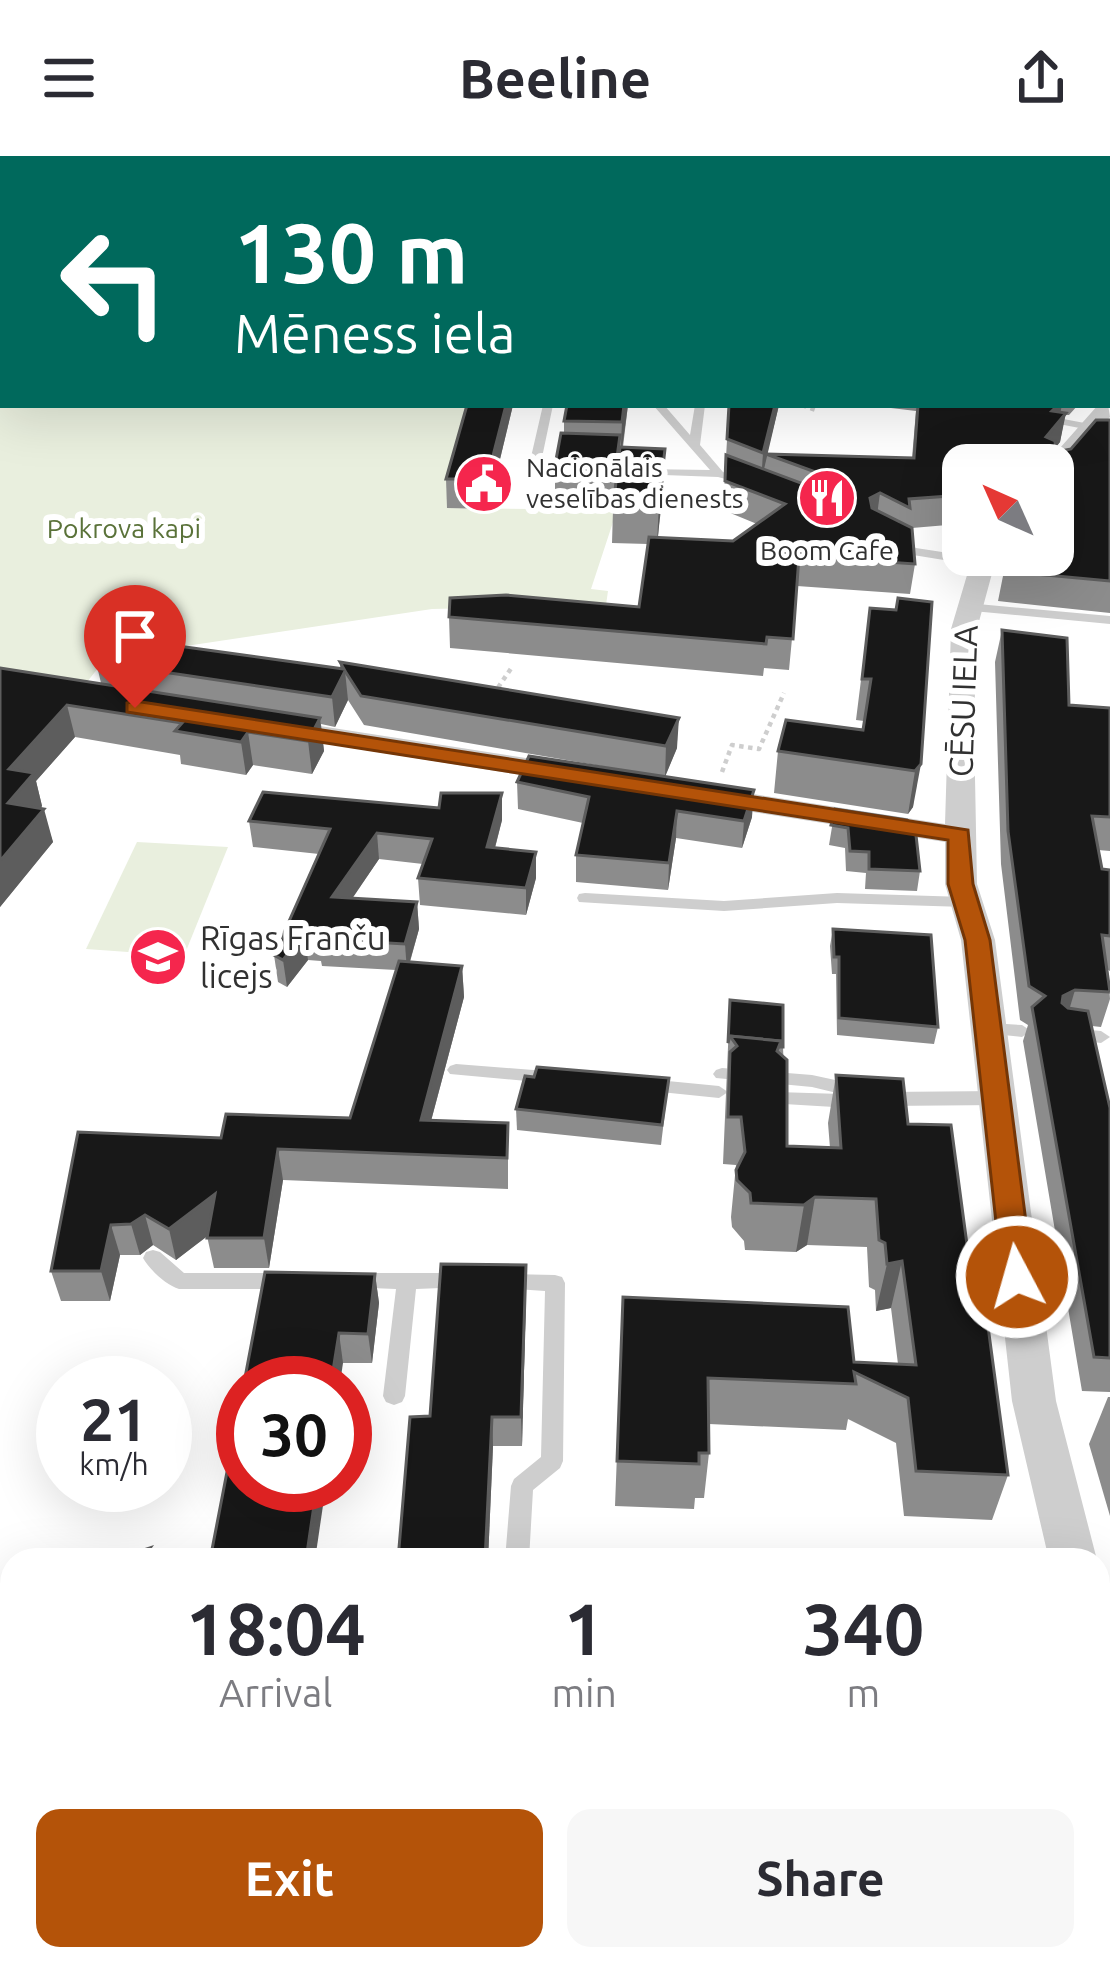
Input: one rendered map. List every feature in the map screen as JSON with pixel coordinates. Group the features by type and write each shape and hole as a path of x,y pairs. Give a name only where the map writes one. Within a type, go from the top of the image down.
{"street":[{"path":"1074,446 1107,408"},
{"name":"CĒSU IELA","path":"972,576 967,607 959,835 965,902 1006,1030 999,1098 1034,1401 1070,1548"},
{"path":"248,724 591,777"},
{"path":"683,792 959,835"}],"lane":[{"path":"547,408 535,470 604,471"},
{"path":"661,408 719,474"},
{"path":"694,446 700,408"},
{"path":"1029,415 1092,425"},
{"path":"1066,417 1092,425"},
{"path":"627,472 719,474 763,490"},
{"path":"879,533 913,550 942,552"},
{"path":"896,542 916,540 942,546"},
{"path":"967,607 1110,620"},
{"path":"585,898 724,906 836,898 965,902"},
{"path":"1065,1034 1101,1036"},
{"path":"457,1070 576,1080"},
{"path":"624,1084 812,1081 891,1099"},
{"path":"784,1097 840,1102 999,1098"},
{"path":"153,1258 178,1282 555,1283 552,1460 522,1486 518,1548"},
{"path":"394,1396 407,1281"}],"path":[{"path":"810,408 815,410"},
{"path":"485,706 512,667"},
{"path":"716,787 732,745 759,749 784,693"}],"green space":[{"name":"Pokrova kapi","path":"0,408 475,408 448,508 617,510 591,589 608,591 606,605 432,609 106,658 83,687 0,675"},
{"path":"137,842 228,847 184,956 86,949"}],"building":[{"path":"466,408 505,408 487,479 446,479"},
{"path":"566,408 624,408 622,422 564,421"},
{"path":"729,408 774,408 763,453 727,439"},
{"path":"918,408 1055,408 1052,411 1066,413 1046,437 1055,444 942,444 942,497 909,499 910,508 880,493 870,498 872,508 912,528 915,564 799,556 793,639 767,637 766,644 449,617 450,598 506,595 639,607 649,537 733,541 785,504 725,481 726,455 830,494 843,491 843,482 766,454 914,458"},
{"path":"1096,420 1110,420 1110,581 1057,576 1074,576 1074,446"},
{"path":"561,433 620,435 616,465 555,465"},
{"path":"620,447 665,449 659,501 614,499"},
{"path":"898,598 932,602 921,764 915,771 778,751 786,720 863,730 871,679 862,679 870,608 896,610"},
{"path":"1002,630 1067,638 1069,705 1110,708 1110,817 1092,816 1102,869 1110,870 1110,936 1102,935 1110,992 1075,990 1063,996 1062,1003 1088,1011 1110,1108 1110,1358 1094,1357 1032,1007 1045,996 1029,986 1008,831"},
{"path":"142,641 344,669 340,662 679,718 666,746 361,696 345,671 332,697 96,662 108,642 138,646"},
{"path":"0,668 320,718 308,741 248,732 241,742 175,731 182,723 67,705 9,769 34,773 8,803 44,809 0,861"},
{"path":"529,756 754,790 744,821 677,811 669,863 576,855 589,797 517,782"},
{"path":"263,792 439,808 441,793 502,793 487,847 536,852 526,888 418,878 432,839 377,833 332,897 417,902 405,944 319,939 320,934 304,933 283,960 274,955 330,829 249,821"},
{"path":"835,809 907,820 915,826 920,871 869,869 869,852 850,851 848,828 831,825"},
{"path":"833,929 931,935 938,1027 839,1018 839,957 834,957"},
{"path":"399,961 462,966 421,1120 508,1123 507,1158 278,1149 264,1238 207,1238 215,1194 169,1229 145,1215 131,1224 111,1225 101,1271 51,1271 78,1132 221,1138 226,1114 350,1118"},
{"path":"730,1000 783,1005 783,1047 781,1041 730,1036 728,1043"},
{"path":"730,1036 781,1041 777,1051 787,1060 787,1146 841,1148 836,1075 903,1079 908,1124 951,1125 970,1267 980,1267 1008,1475 916,1471 908,1398 854,1372 856,1384 708,1378 709,1453 699,1453 699,1464 617,1461 623,1297 848,1307 854,1362 916,1365 902,1261 887,1264 885,1243 879,1240 876,1199 815,1197 804,1205 751,1203 750,1193 737,1180 736,1170 745,1152 741,1117 728,1117 730,1052 737,1046"},
{"path":"537,1067 669,1078 662,1125 516,1109 525,1076 534,1077"},
{"path":"441,1264 526,1265 521,1417 492,1417 486,1548 399,1548 410,1417 430,1416"},
{"path":"265,1272 375,1274 368,1334 339,1333 335,1356 249,1356"},
{"path":"219,1512 313,1512 308,1548 212,1548"}],"place":[{"name":"Nacionālais veselības dienests","path":"484,484"},
{"name":"Boom Cafe","path":"827,498"},
{"name":"Rīgas Franču licejs","path":"158,957"}],"route":[{"path":"135,708 959,835 961,884 978,940 999,1098 1017,1277"}]}
